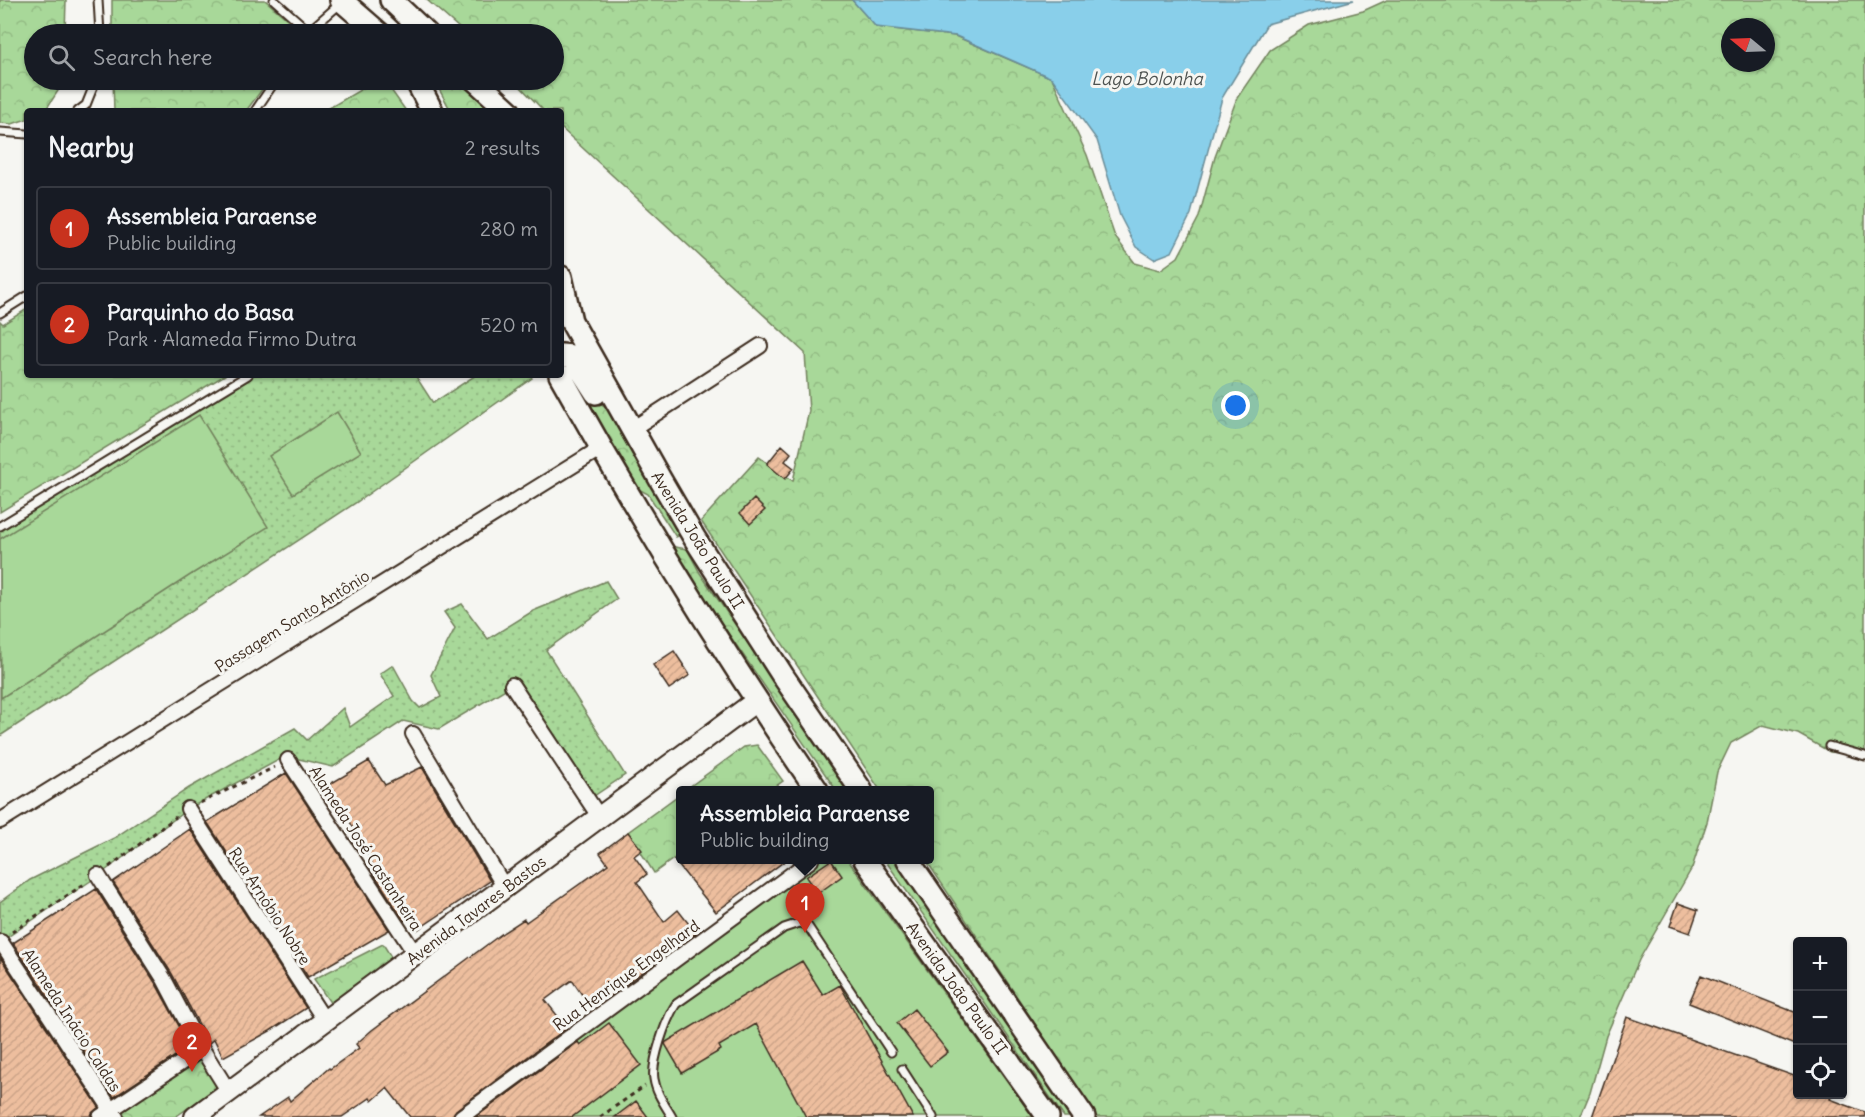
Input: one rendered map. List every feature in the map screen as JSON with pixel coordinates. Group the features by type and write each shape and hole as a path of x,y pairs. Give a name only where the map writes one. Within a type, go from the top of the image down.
{"main road":[{"path":"391,0 416,24"},
{"path":"342,1 368,24"},
{"path":"421,90 430,108"},
{"path":"486,90 506,108"},
{"name":"Avenida João Paulo II","path":"564,290 571,321 695,539 783,676 858,786"},
{"path":"564,355 572,356 599,398 609,401 614,399"},
{"name":"Avenida João Paulo II","path":"562,378 601,448 756,701 814,786"},
{"path":"633,500 648,502 675,544 685,546 695,539"},
{"name":"Avenida Tavares Bastos","path":"195,1117 756,701"},
{"name":"Avenida João Paulo II","path":"868,864 1048,1117"},
{"name":"Avenida João Paulo II","path":"911,864 1084,1117"}],"street":[{"path":"632,429 760,346"},
{"name":"Passagem Santo Antônio","path":"0,821 601,448"},
{"path":"512,685 600,818"},
{"path":"413,734 505,888"},
{"name":"Alameda José Castanheira","path":"288,760 416,955"},
{"name":"Rua Arnóbio Nobre","path":"188,809 325,1021"},
{"name":"Rua Henrique Engelhard","path":"461,1117 806,864"},
{"path":"98,875 164,979 228,1092"},
{"name":"Alameda Inácio Caldas","path":"5,938 109,1115"},
{"path":"109,1115 202,1049"}],"lane":[{"path":"98,0 99,24"},
{"path":"274,0 299,24"},
{"path":"318,24 342,1"},
{"path":"82,108 86,105 92,90"},
{"path":"257,108 269,90"},
{"path":"0,132 24,134"},
{"path":"0,314 24,298"},
{"path":"0,526 243,378"},
{"path":"1828,746 1865,756"},
{"path":"672,1117 657,1090 653,1072 665,1024 676,1004 784,928 800,924 807,925 891,1052"},
{"path":"902,1069 933,1117"}],"path":[{"path":"5,938 98,875 188,809 288,760"},
{"path":"600,1117 654,1080"}],"green space":[{"path":"0,0 66,0 65,24 24,24 24,90 59,90 47,108 24,108 24,120 12,124 0,123"},
{"path":"112,0 265,0 293,24 112,24"},
{"path":"427,0 852,0 876,27 955,36 1052,78 1087,155 1115,237 1135,263 1160,270 1178,257 1199,217 1215,157 1237,98 1270,50 1309,25 1363,11 1387,0 1865,0 1865,755 1830,752 1798,734 1763,725 1731,743 1717,772 1707,822 1692,868 1639,960 1606,1036 1590,1093 1580,1117 1097,1117 929,864 934,864 934,786 877,786 701,521 759,457 793,481 809,411 805,353 564,131 564,108 541,108 524,90 564,90 564,24 455,24"},
{"path":"113,90 262,90 248,108 114,108"},
{"path":"360,90 391,90 404,108 329,108"},
{"path":"439,90 469,90 490,108 449,108"},
{"path":"24,311 24,378 220,378 0,512 0,321 3,324"},
{"path":"568,361 587,395 608,408 683,534 676,537 648,494 631,485 564,371 564,364"},
{"path":"246,378 417,378 433,403 471,378 532,378 357,502 0,736 0,528"},
{"path":"337,412 361,452 293,494 269,456"},
{"path":"199,415 268,527 1,698 0,539"},
{"path":"675,547 687,549 700,573 845,786 833,786 684,569"},
{"path":"606,581 617,599 546,650 625,775 588,800 512,685 439,729 403,721 333,767 286,756 188,809 98,876 0,942 0,902 30,880 114,838 189,788 295,728 307,740 343,708 350,727 394,696 380,674 393,665 413,701 420,708 441,697 431,675 455,628 444,612 462,604 488,639 533,611"},
{"path":"757,745 783,781 776,786 690,786 744,747"},
{"path":"676,797 676,857 654,873 628,832"},
{"path":"804,864 851,864 1033,1117 462,1117"},
{"path":"888,864 900,864 1076,1117 1064,1117"},
{"path":"383,944 393,960 331,1004 314,979"},
{"path":"201,1057 217,1088 175,1117 125,1117 119,1108"}],"water":[{"name":"Lago Bolonha","path":"852,0 1354,0 1267,24 1222,98 1191,214 1172,252 1154,259 1136,247 1120,216 1097,140 1052,78 956,36 876,27"}],"building":[{"path":"782,445 791,453 785,461 794,468 785,479 767,464"},
{"path":"754,499 765,510 750,524 740,513"},
{"path":"674,651 690,675 669,689 653,665"},
{"path":"369,761 385,785 422,767 490,881 417,930 409,918 404,921 371,869 374,867 330,784"},
{"path":"286,773 389,930 308,977 207,822"},
{"path":"190,829 306,1008 223,1057 214,1039 209,1043 172,974 113,882"},
{"path":"628,832 642,850 634,856 647,874 637,882 664,922 678,910 696,933 608,997 606,994 589,1005 572,980 545,1000 567,1028 456,1110 452,1117 410,1117 387,1088 372,1101 370,1098 342,1117 259,1117 288,1097 290,1101 329,1068 359,1048 356,1044 372,1030 504,932 524,919 526,922 608,864 600,853"},
{"path":"677,864 781,864 716,912"},
{"path":"825,864 834,864 842,876 817,894 806,877"},
{"path":"96,889 156,984 190,1046 114,1097 13,943"},
{"path":"1678,903 1698,910 1690,933 1670,926"},
{"path":"0,957 99,1107 91,1116 0,1117"},
{"path":"802,961 823,995 840,985 913,1117 806,1117 756,1024 719,1046 721,1050 682,1073 665,1044 666,1042"},
{"path":"1701,975 1793,1011 1793,1044 1689,1003"},
{"path":"914,1009 948,1052 930,1066 897,1023"},
{"path":"1627,1017 1793,1076 1793,1099 1830,1099 1865,1112 1865,1117 1592,1117"},
{"path":"609,1023 641,1065 572,1117 476,1117 578,1042 580,1045"},
{"path":"636,1101 648,1117 615,1117"}],"place":[{"name":"Assembleia Paraense","path":"805,933"},
{"name":"Parquinho do Basa","path":"192,1072"}]}
